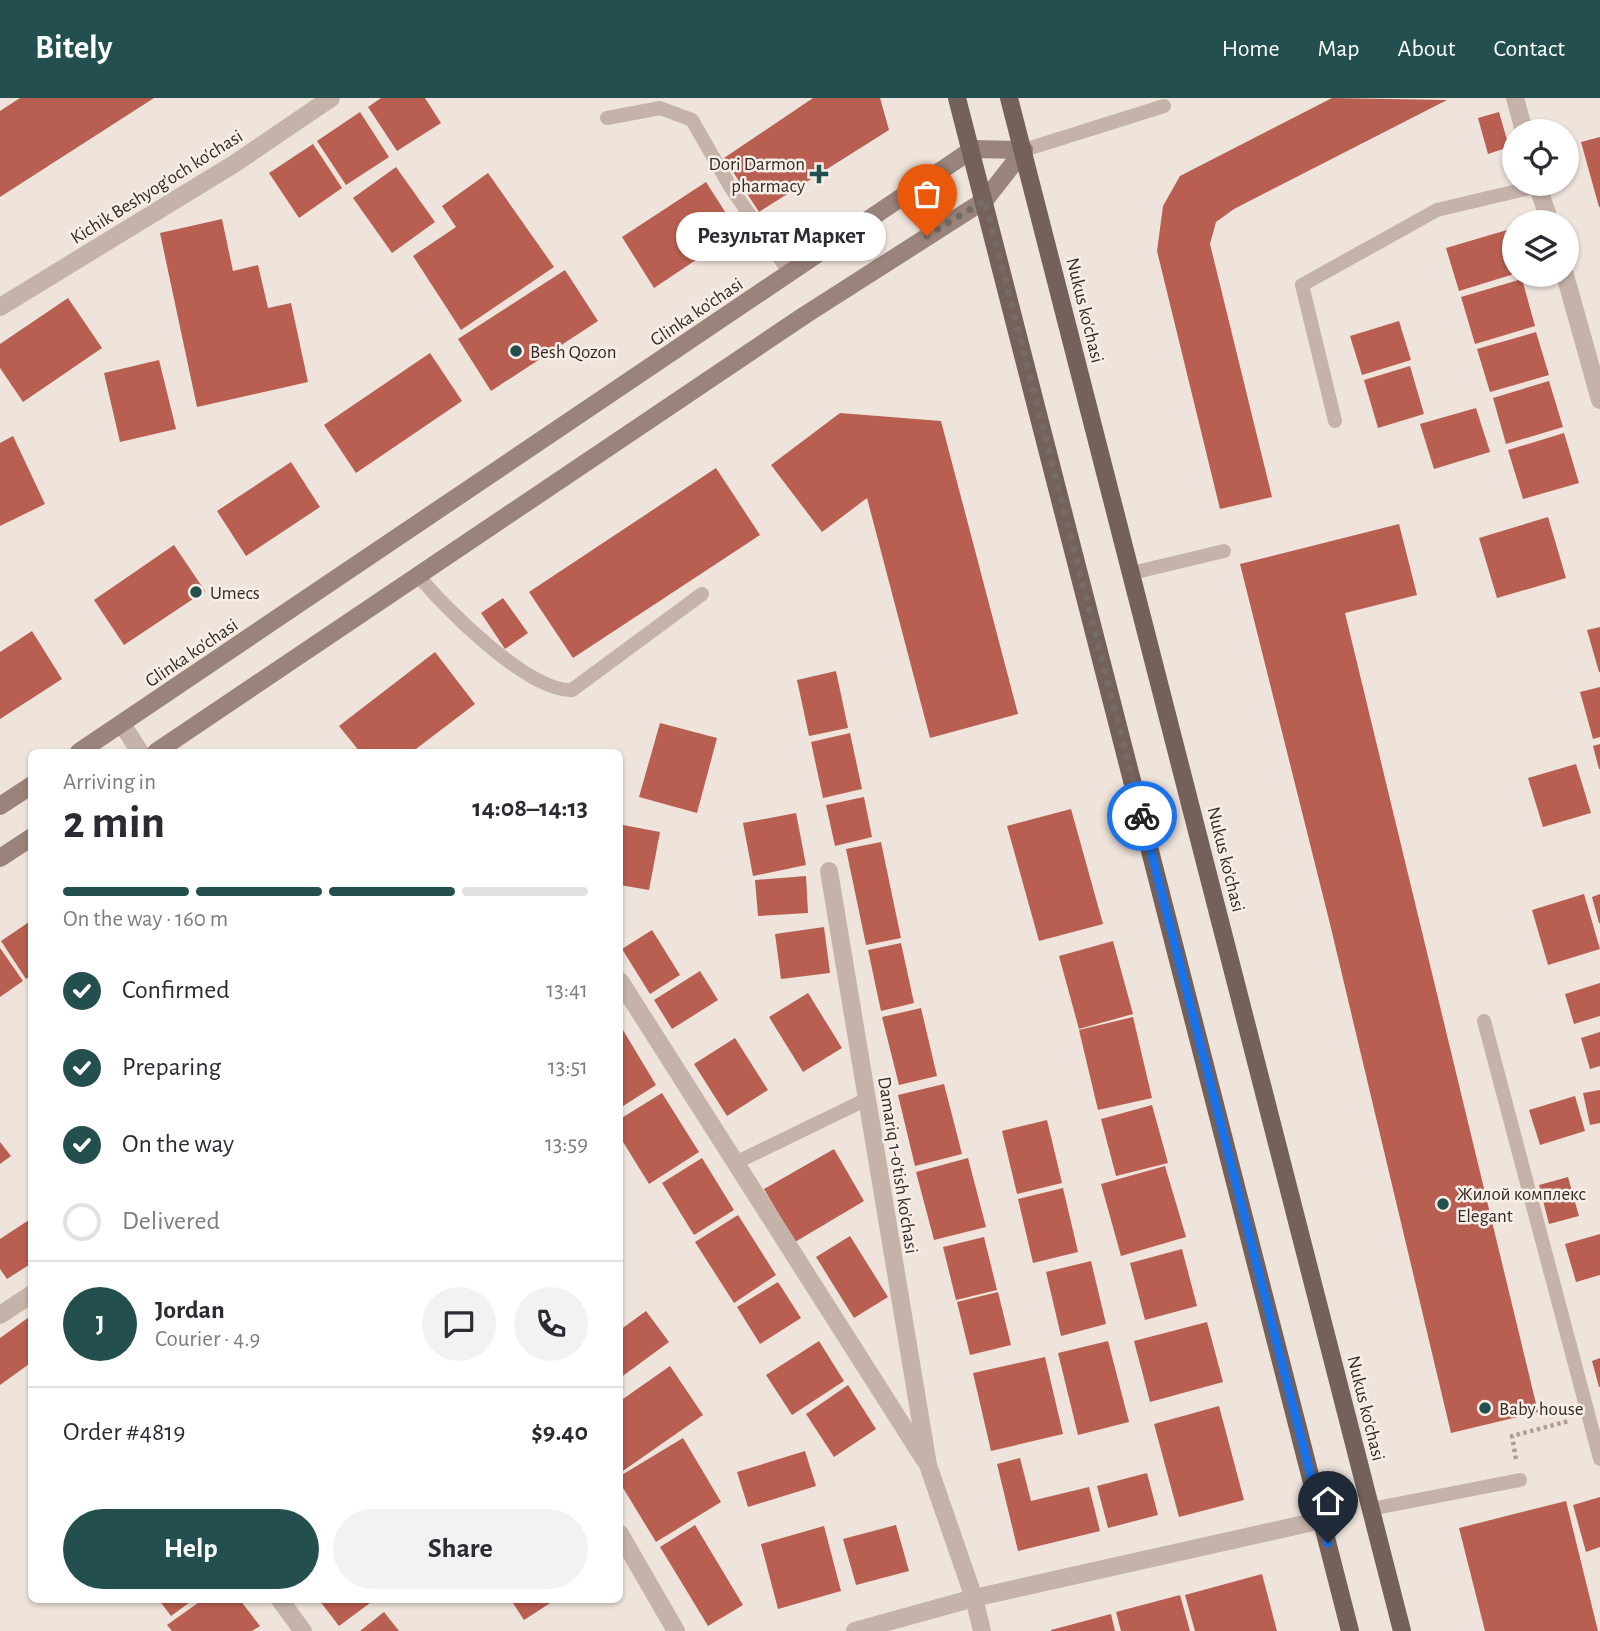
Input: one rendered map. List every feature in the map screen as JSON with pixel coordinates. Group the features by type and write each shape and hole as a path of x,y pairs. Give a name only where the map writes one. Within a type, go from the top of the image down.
{"main road":[{"path":"957,98 1350,1631"},
{"name":"Nukus ko'chasi","path":"1009,98 1402,1631"},
{"path":"972,149 1024,150"},
{"name":"Glinka ko'chasi","path":"84,749 972,149"},
{"path":"160,749 805,315 985,200 1024,150"},
{"path":"0,806 28,788"},
{"path":"0,858 28,840"}],"street":[{"name":"Kichik Beshyog'och ko'chasi","path":"0,307 234,164 331,98"},
{"path":"1515,98 1521,119"},
{"path":"1568,287 1600,400"},
{"path":"121,724 138,749"},
{"name":"Damariq 1-o'tish ko'chasi","path":"830,872 928,1465 974,1598 982,1631"},
{"name":"Damariq 1-o'tish ko'chasi","path":"623,986 928,1465"},
{"path":"0,1315 28,1297"},
{"path":"855,1631 974,1598 1322,1521"},
{"path":"623,1539 676,1631"},
{"path":"282,1603 303,1631"}],"lane":[{"path":"1024,150 1164,106"},
{"path":"607,118 660,108 692,120 731,188 790,273"},
{"path":"1335,421 1301,285 1437,210 1502,194"},
{"path":"1132,573 1224,551"},
{"path":"418,575 436,598 502,657 559,691 572,690 702,594"},
{"path":"1484,1021 1600,1459"},
{"path":"735,1163 867,1099"},
{"path":"1371,1509 1520,1480"}],"path":[{"path":"1520,1480 1512,1436 1587,1417"}],"building":[{"path":"20,98 154,98 0,197 0,111"},
{"path":"381,98 425,98 441,123 397,151 368,107"},
{"path":"813,98 880,98 889,130 759,212 724,158"},
{"path":"1332,98 1447,100 1234,209 1216,222 1210,244 1272,497 1220,509 1157,251 1163,206 1180,176"},
{"path":"360,112 389,157 346,185 317,141"},
{"path":"1499,112 1502,122 1502,149 1488,154 1478,118"},
{"path":"1600,137 1600,207 1599,207 1581,142"},
{"path":"313,144 342,188 299,218 269,173"},
{"path":"396,167 435,222 392,253 353,198"},
{"path":"488,173 554,267 461,330 413,256 456,227 442,206"},
{"path":"706,182 738,232 654,288 622,237"},
{"path":"222,219 233,271 258,265 268,308 291,303 308,382 197,407 160,233"},
{"path":"1502,231 1502,278 1459,291 1446,248"},
{"path":"565,270 598,321 491,391 458,339"},
{"path":"1502,285 1524,287 1535,326 1475,344 1461,297"},
{"path":"68,298 102,348 23,402 0,368 0,344"},
{"path":"1399,321 1411,360 1362,375 1350,336"},
{"path":"1536,332 1549,375 1490,392 1477,349"},
{"path":"430,353 462,401 356,473 324,425"},
{"path":"159,360 176,429 120,442 104,373"},
{"path":"1410,366 1424,414 1378,428 1364,380"},
{"path":"1549,381 1563,427 1506,444 1493,398"},
{"path":"1476,408 1490,452 1434,469 1420,424"},
{"path":"840,413 941,421 1018,714 930,738 867,498 822,532 771,465"},
{"path":"1564,433 1579,483 1523,499 1508,450"},
{"path":"13,436 45,504 0,526 0,443"},
{"path":"291,462 320,507 246,556 217,511"},
{"path":"716,468 760,535 573,658 529,592"},
{"path":"1548,517 1566,578 1497,598 1479,538"},
{"path":"1399,524 1417,595 1345,613 1538,1412 1451,1433 1330,924 1240,564"},
{"path":"174,545 205,591 124,645 94,600"},
{"path":"503,598 528,633 505,649 481,613"},
{"path":"1600,627 1600,672 1599,672 1587,630"},
{"path":"32,631 62,679 0,719 0,652"},
{"path":"435,652 475,704 416,749 358,749 339,726"},
{"path":"836,671 848,728 809,736 797,680"},
{"path":"1600,687 1600,737 1593,739 1580,692"},
{"path":"660,723 717,738 697,813 639,797"},
{"path":"850,733 862,789 823,798 811,742"},
{"path":"1600,744 1600,769 1599,769 1593,746"},
{"path":"1576,764 1591,813 1543,827 1528,778"},
{"path":"864,797 872,837 835,846 826,805"},
{"path":"1071,809 1103,924 1039,941 1007,826"},
{"path":"796,813 806,865 753,876 743,823"},
{"path":"623,825 660,832 649,890 623,886"},
{"path":"881,842 901,938 866,945 846,849"},
{"path":"806,876 808,913 758,916 755,880"},
{"path":"1584,894 1600,949 1548,965 1532,910"},
{"path":"1600,894 1600,923 1599,923 1592,897"},
{"path":"28,923 28,978 26,979 1,941"},
{"path":"824,927 830,973 781,979 775,934"},
{"path":"652,930 680,975 650,994 623,948"},
{"path":"1113,941 1133,1014 1079,1029 1059,956"},
{"path":"901,943 914,1003 881,1011 868,950"},
{"path":"0,948 23,981 0,997"},
{"path":"700,971 718,1000 672,1029 654,1000"},
{"path":"1600,983 1600,1016 1574,1024 1565,994"},
{"path":"808,993 842,1048 803,1072 769,1017"},
{"path":"921,1008 937,1076 899,1085 882,1017"},
{"path":"1133,1017 1152,1098 1098,1110 1079,1030"},
{"path":"623,1030 656,1085 623,1106"},
{"path":"1600,1032 1600,1066 1590,1069 1581,1038"},
{"path":"735,1038 768,1090 727,1116 694,1064"},
{"path":"944,1084 962,1154 915,1166 898,1095"},
{"path":"1600,1090 1600,1123 1590,1125 1583,1093"},
{"path":"662,1093 699,1152 649,1184 623,1142 623,1117"},
{"path":"1575,1096 1585,1131 1540,1145 1529,1110"},
{"path":"1152,1105 1168,1163 1116,1176 1101,1119"},
{"path":"1047,1120 1062,1183 1017,1194 1002,1131"},
{"path":"0,1142 11,1156 0,1164"},
{"path":"834,1149 864,1201 795,1242 764,1189"},
{"path":"702,1158 734,1210 694,1235 662,1183"},
{"path":"968,1158 986,1227 934,1240 916,1172"},
{"path":"1165,1166 1186,1237 1121,1256 1101,1184"},
{"path":"1568,1177 1579,1216 1549,1224 1539,1185"},
{"path":"1063,1188 1078,1252 1033,1263 1018,1199"},
{"path":"738,1215 776,1275 734,1303 695,1242"},
{"path":"28,1221 28,1266 7,1279 0,1269 0,1239"},
{"path":"1600,1234 1600,1275 1576,1282 1565,1244"},
{"path":"850,1236 888,1297 854,1318 816,1257"},
{"path":"984,1237 997,1290 956,1300 943,1247"},
{"path":"1182,1249 1197,1306 1145,1320 1130,1263"},
{"path":"1091,1261 1106,1324 1061,1336 1046,1272"},
{"path":"778,1282 801,1318 760,1344 737,1307"},
{"path":"998,1292 1011,1345 970,1355 957,1302"},
{"path":"646,1311 669,1342 623,1376 623,1328"},
{"path":"28,1318 28,1365 0,1385 0,1338"},
{"path":"1207,1322 1223,1382 1150,1402 1134,1341"},
{"path":"819,1341 844,1381 792,1415 766,1375"},
{"path":"1108,1341 1129,1422 1078,1435 1058,1353"},
{"path":"1045,1357 1063,1434 991,1451 973,1373"},
{"path":"1600,1358 1600,1387 1599,1387 1592,1361"},
{"path":"670,1366 703,1415 623,1471 623,1399"},
{"path":"848,1385 876,1429 834,1457 806,1414"},
{"path":"1219,1406 1244,1500 1179,1517 1154,1424"},
{"path":"683,1438 721,1502 656,1542 623,1488 623,1474"},
{"path":"805,1451 816,1486 748,1507 737,1472"},
{"path":"1020,1458 1031,1501 1089,1487 1100,1531 1018,1551 997,1464"},
{"path":"1147,1473 1158,1515 1108,1528 1097,1486"},
{"path":"1600,1497 1600,1547 1586,1552 1573,1505"},
{"path":"1566,1501 1598,1631 1485,1631 1459,1528"},
{"path":"695,1525 743,1605 708,1626 660,1547"},
{"path":"896,1525 909,1571 856,1585 843,1539"},
{"path":"824,1526 841,1591 778,1609 761,1544"},
{"path":"1262,1574 1277,1631 1195,1631 1185,1595"},
{"path":"1180,1595 1190,1631 1121,1631 1116,1612"},
{"path":"161,1603 189,1603 171,1616"},
{"path":"198,1603 242,1603 260,1626 252,1631 172,1631 167,1625"},
{"path":"321,1603 370,1603 339,1626"},
{"path":"513,1603 550,1603 524,1620"},
{"path":"384,1612 399,1631 360,1631"},
{"path":"1111,1614 1115,1631 1051,1631 1051,1630"}],"way so far":[{"path":"927,236 985,200 1142,816"}],"place":[{"name":"Dori Darmon pharmacy","path":"819,174"},
{"name":"Результат Маркет","path":"927,236"},
{"name":"Besh Qozon","path":"516,351"},
{"name":"Umecs","path":"196,592"},
{"name":"Жилой комплекс Elegant","path":"1443,1204"},
{"name":"Baby house","path":"1485,1408"}],"route":[{"path":"1142,816 1328,1543"}]}
